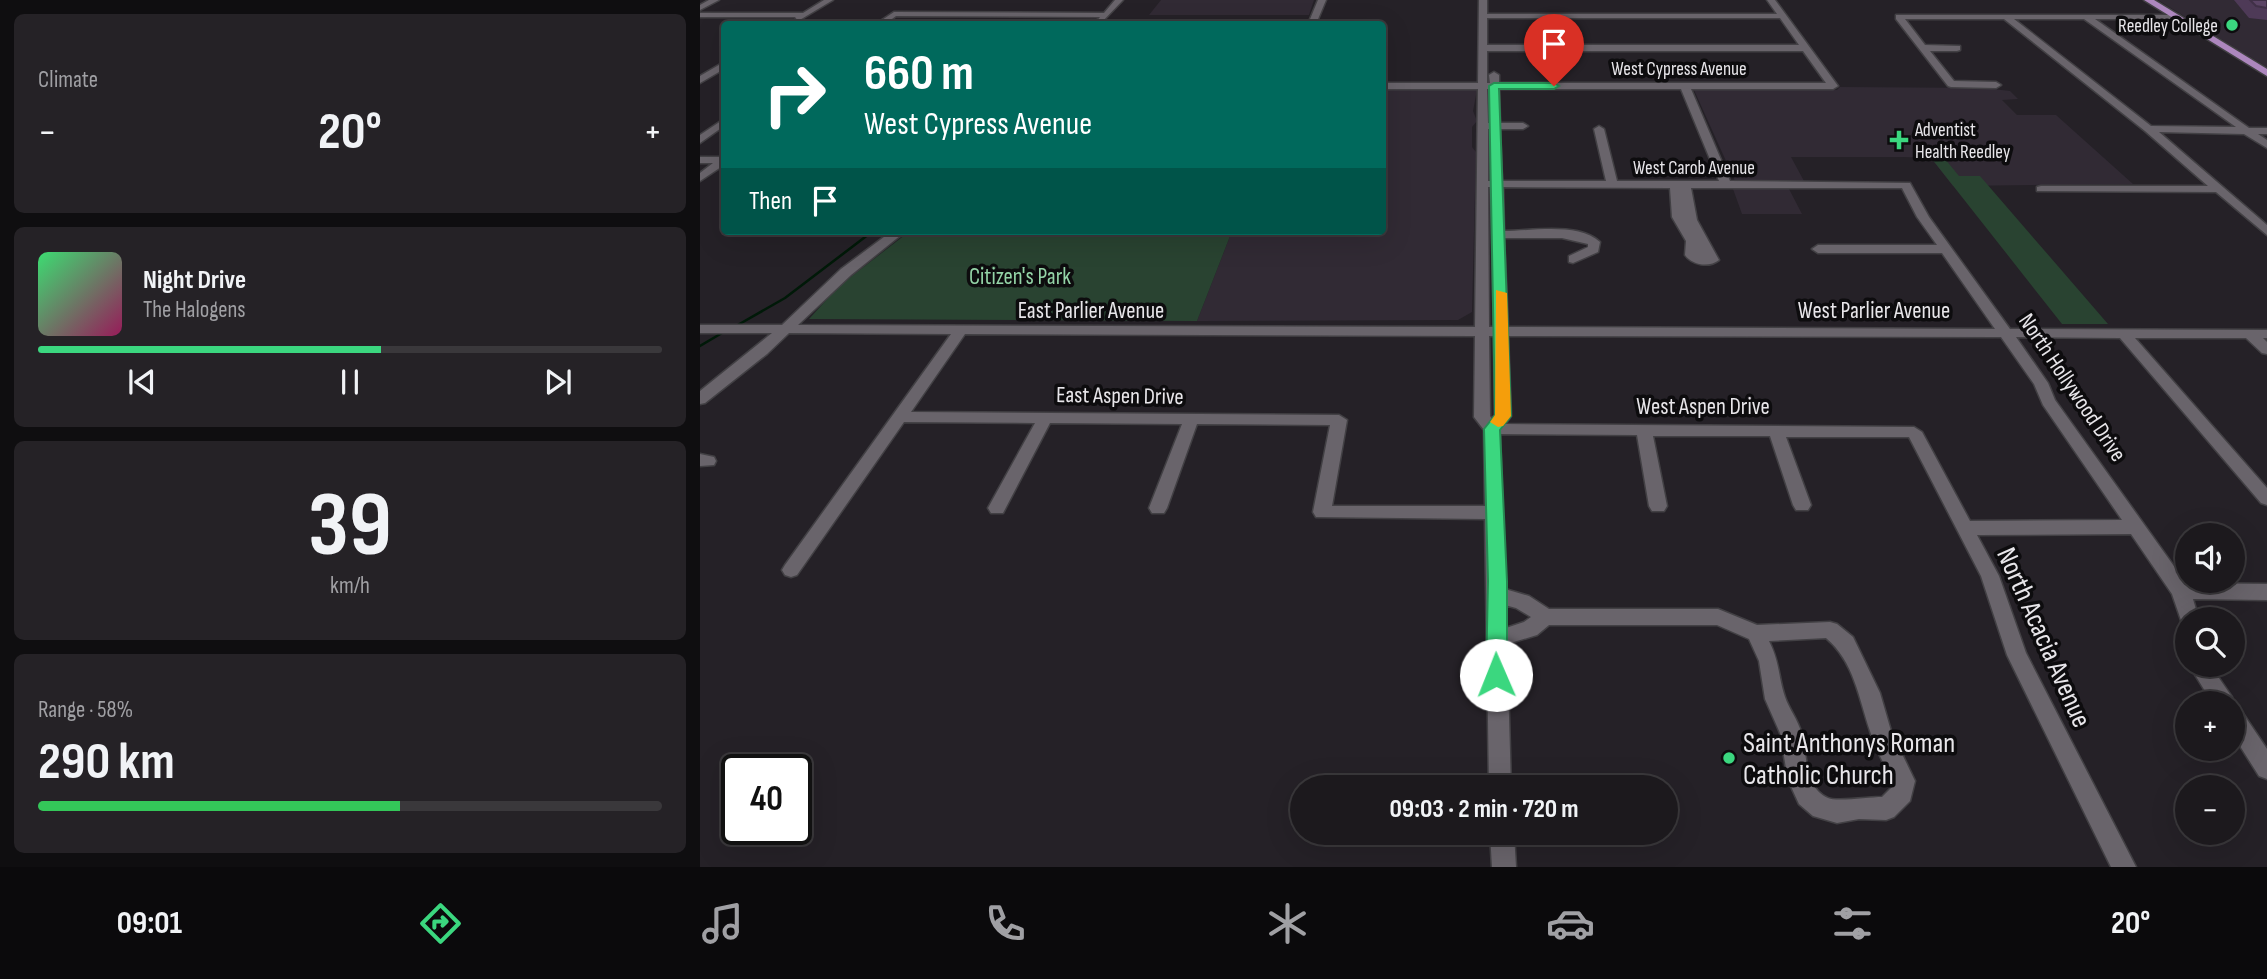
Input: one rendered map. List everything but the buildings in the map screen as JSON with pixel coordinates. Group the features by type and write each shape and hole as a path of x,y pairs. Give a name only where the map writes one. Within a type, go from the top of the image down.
{"main road":[{"path":"2148,0 2267,73"}],"street":[{"path":"700,8 715,0"},
{"path":"794,21 829,0"},
{"path":"1100,21 1119,0"},
{"path":"1313,21 1322,0"},
{"path":"1483,0 1487,16 1490,184 1482,331 1482,417 1492,429 1499,775"},
{"path":"1487,16 1491,0"},
{"path":"1771,0 1804,48"},
{"path":"974,15 992,1"},
{"path":"884,21 894,14 1106,15"},
{"path":"700,15 805,15"},
{"path":"1487,16 1782,16"},
{"path":"1996,85 1951,84 1899,17 2176,17"},
{"path":"2006,17 2148,130 2267,231"},
{"path":"2086,17 2267,145"},
{"path":"1488,48 1804,48"},
{"name":"West Cypress Avenue","path":"1386,86 1833,86 1804,48"},
{"path":"1923,48 1957,48"},
{"path":"700,80 721,67"},
{"path":"1685,86 1727,185"},
{"path":"700,140 721,124"},
{"path":"1489,126 1522,126"},
{"path":"1599,129 1612,185"},
{"path":"2148,130 2267,131"},
{"path":"700,160 721,160"},
{"path":"700,178 721,162"},
{"path":"1490,184 1499,235 1503,416 1492,429"},
{"name":"West Carob Avenue","path":"1490,184 1678,187 1906,185"},
{"name":"North Hollywood Drive","path":"1906,185 1946,249 2041,383 2048,401 2175,582"},
{"path":"1678,187 1686,188 1691,220 1711,254 1701,250 1692,253 1690,238 1678,217 1678,187"},
{"path":"2041,189 2216,189"},
{"path":"700,399 738,371 828,287 895,235"},
{"path":"1499,235 1575,235 1587,237 1594,242 1594,249 1573,259"},
{"path":"1818,249 1946,249"},
{"name":"East Parlier Avenue","path":"700,329 1482,331"},
{"path":"791,570 960,331"},
{"name":"West Parlier Avenue","path":"1482,331 2267,334"},
{"path":"2124,334 2267,499"},
{"path":"2250,334 2267,350"},
{"name":"East Aspen Drive","path":"900,417 1339,420 1322,512 1495,513"},
{"path":"997,508 1046,417"},
{"path":"1158,508 1192,418"},
{"name":"West Aspen Drive","path":"1492,429 1914,432"},
{"path":"1644,430 1658,506"},
{"path":"1776,431 1802,505"},
{"name":"North Acacia Avenue","path":"1914,432 1990,576 2017,655 2124,867"},
{"path":"1964,528 2137,527"},
{"path":"2245,592 2267,592"},
{"path":"1495,596 1514,597 1532,606 1545,617 1718,617 1756,633 1830,631 1846,643 1870,693 1881,733 1904,781 1902,793 1896,803 1886,809 1859,808 1837,812 1821,808 1807,796 1800,780 1791,732 1775,699 1769,661 1756,633"},
{"path":"1496,639 1531,629 1545,617"},
{"path":"2245,734 2267,768"},
{"path":"1503,845 1504,867"}],"shaded area":[{"path":"1161,0 1314,0 1309,15 1149,15"},
{"name":"Reedley College","path":"2158,0 2267,0 2267,67 2237,49"},
{"name":"Adventist Health Reedley","path":"1840,87 1984,88 2010,91 2018,99 2002,100 2017,115 2056,115 2133,184 1953,186 1931,158 1903,157 1791,157 1804,181 1735,181 1694,90 1837,90"},
{"path":"1386,89 1477,90 1473,111 1477,121 1472,127 1472,147 1476,152 1472,312 1458,320 1197,321 1230,235 1386,235"},
{"path":"1733,189 1789,189 1802,214 1742,214"}],"green space":[{"path":"1932,159 1945,159 1959,176 1980,176 2108,324 2062,324"},
{"name":"Citizen's Park","path":"905,235 1230,235 1197,321 809,319 839,286"}],"waterway":[{"path":"736,326 785,298 868,235"},
{"path":"700,346 722,333"}],"slow traffic":[{"path":"1498,422 1503,416 1501,293"}],"place":[{"name":"Reedley College","path":"2232,25"},
{"name":"Adventist Health Reedley","path":"1899,140"},
{"name":"Saint Anthonys Roman Catholic Church","path":"1729,758"}],"route":[{"path":"1496,675 1497,581 1492,429 1503,416 1494,86 1554,86"}]}
